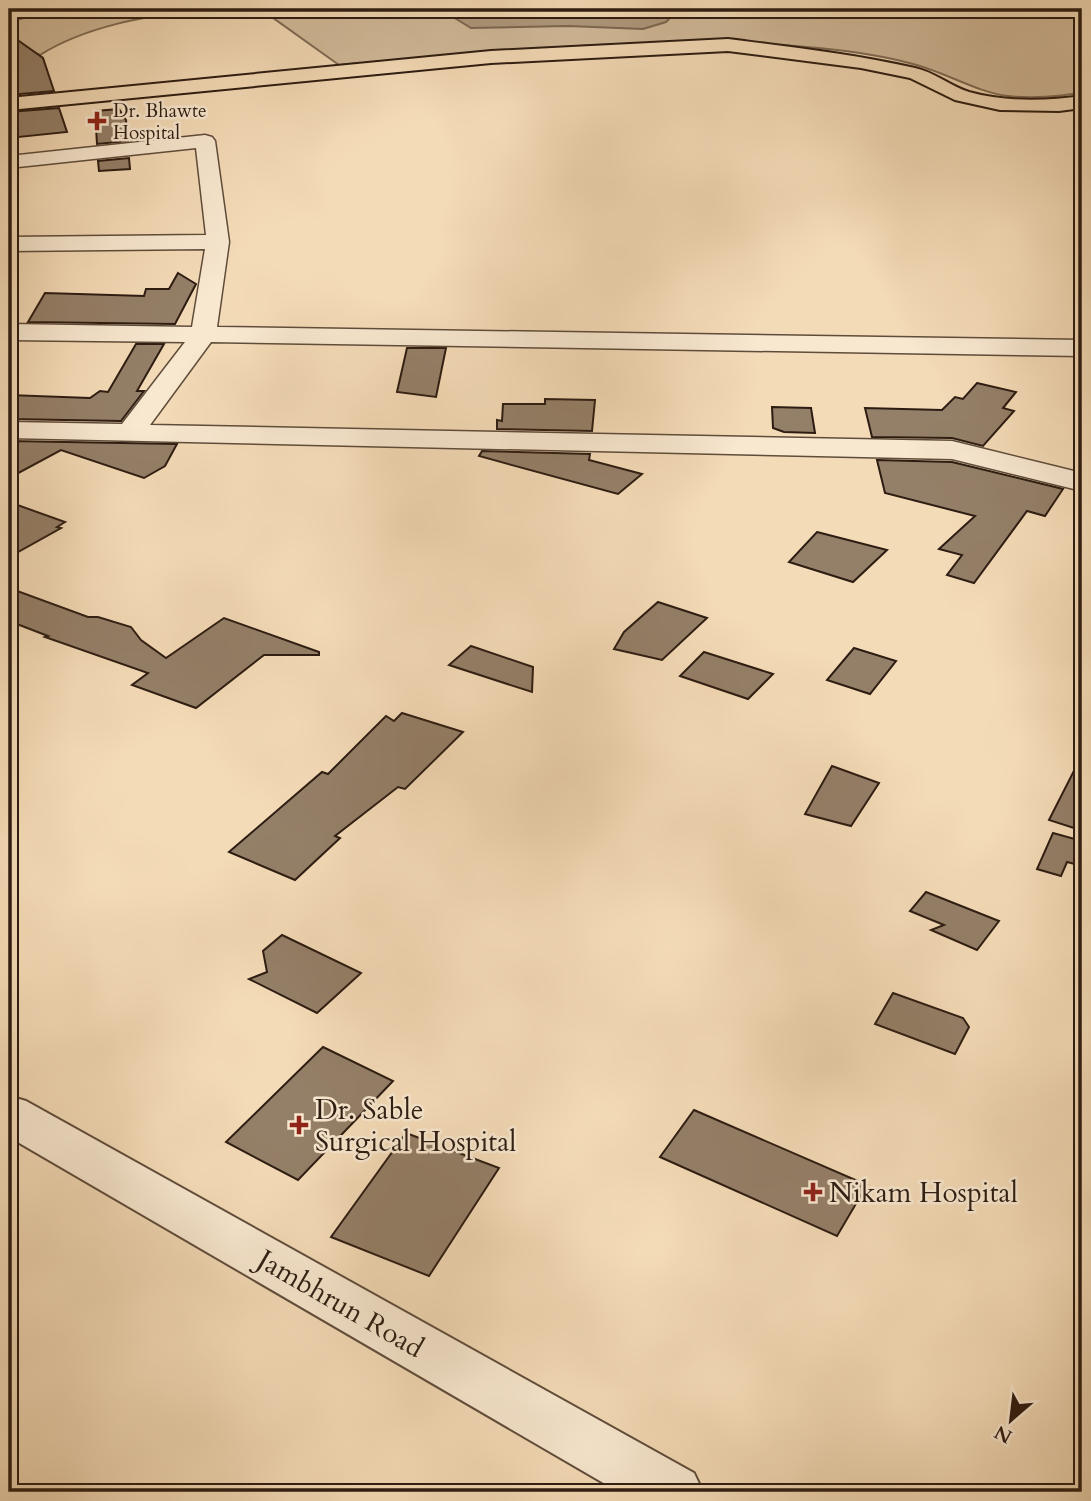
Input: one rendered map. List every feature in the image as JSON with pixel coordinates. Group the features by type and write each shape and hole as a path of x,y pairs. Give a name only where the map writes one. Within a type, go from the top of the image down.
{"main road":[{"path":"9,104 491,57 728,46 861,62 916,74 962,96 1000,104 1059,105 1082,102"}],"street":[{"path":"9,15 45,9"},
{"path":"9,162 205,141 218,242 203,335 130,433"},
{"path":"9,244 218,242"},
{"path":"9,332 874,342 1082,348"},
{"path":"9,430 952,450 1082,482"},
{"name":"Jambhrun Road","path":"9,1114 674,1492"}],"shaded area":[{"path":"69,9 197,9 136,19 96,30 40,55 9,43 9,19"},
{"path":"252,9 1082,9 1082,93 1036,97 1008,96 925,68 867,54 759,44 639,43 579,46 339,65 273,18"},
{"path":"445,9 679,9 666,22 643,29 568,26 471,28 445,12"}],"building":[{"path":"9,34 43,58 54,91 9,95"},
{"path":"59,108 67,132 9,138 9,112"},
{"path":"119,109 126,120 128,141 97,144 95,111"},
{"path":"129,158 130,169 99,171 98,161"},
{"path":"178,273 196,284 175,324 28,322 45,293 144,296 146,289 169,289"},
{"path":"136,344 164,344 137,391 144,391 121,421 9,419 9,395 90,398 100,391 108,392"},
{"path":"407,348 446,348 436,397 397,392"},
{"path":"977,383 1016,392 1003,408 1014,411 983,446 952,438 872,437 865,408 942,410 955,397 963,399"},
{"path":"545,399 595,400 592,431 497,429 497,420 502,421 503,404 545,404"},
{"path":"772,407 811,408 815,433 784,432 773,428"},
{"path":"9,441 177,444 165,466 144,478 61,450 9,478"},
{"path":"482,451 590,454 589,460 642,474 618,494 479,456"},
{"path":"877,460 952,462 1063,489 1045,516 1027,511 974,583 947,575 962,555 939,549 975,516 885,493"},
{"path":"9,502 65,522 57,527 61,528 9,557"},
{"path":"817,532 887,550 853,582 789,562"},
{"path":"9,588 88,617 98,617 131,627 141,640 166,658 224,618 319,652 319,655 264,655 196,708 132,685 148,673 45,637 48,636 9,621"},
{"path":"658,602 707,618 662,660 614,649 624,632"},
{"path":"471,646 533,667 532,692 449,665"},
{"path":"854,648 896,661 870,694 827,680"},
{"path":"704,652 773,674 748,699 680,676"},
{"path":"402,713 463,732 405,789 398,787 335,836 340,838 295,880 229,852 322,772 328,774 386,716 394,721"},
{"path":"1082,755 1082,812 1074,828 1049,820"},
{"path":"832,766 879,783 851,826 805,814"},
{"path":"1053,833 1082,841 1082,866 1067,862 1061,876 1037,869"},
{"path":"926,892 999,921 977,950 931,930 944,925 910,911"},
{"path":"282,935 361,973 317,1013 249,979 267,972 263,951"},
{"path":"893,993 963,1018 969,1027 955,1054 875,1024"},
{"path":"323,1047 393,1081 298,1180 226,1142"},
{"path":"694,1110 867,1185 837,1236 660,1157"},
{"path":"406,1133 499,1168 429,1276 331,1237"}],"place":[{"name":"Dr. Bhawte Hospital","path":"97,121"},
{"name":"Dr. Sable Surgical Hospital","path":"299,1125"},
{"name":"Nikam Hospital","path":"813,1192"}]}
